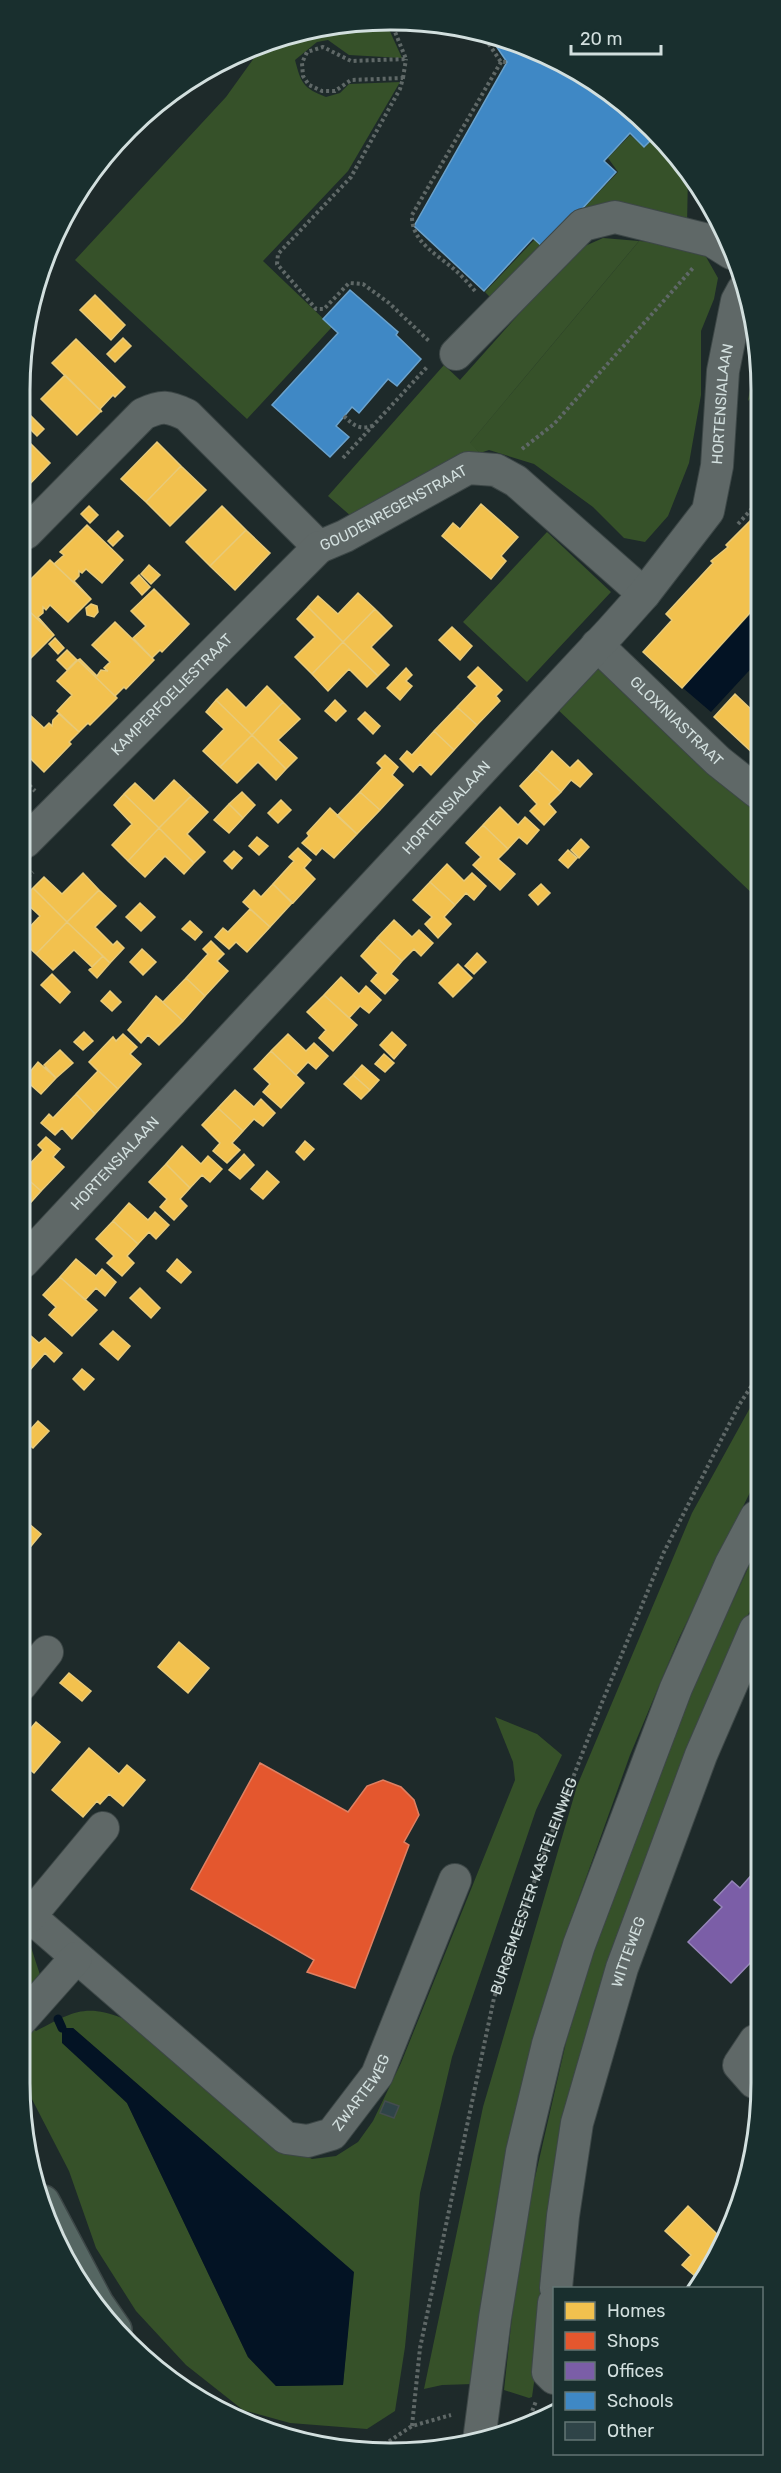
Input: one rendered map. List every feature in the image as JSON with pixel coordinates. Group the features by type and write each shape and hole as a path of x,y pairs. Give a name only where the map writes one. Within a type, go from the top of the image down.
{"street":[{"path":"440,354 583,225 615,217 721,247"},
{"name":"HORTENSIALAAN","path":"30,1254 644,594 708,511 717,466 723,371 736,301 739,297"},
{"name":"GOUDENREGENSTRAAT","path":"30,529 143,414 158,407 165,407 188,415 319,547 345,536 468,468 496,470 516,481 644,594"},
{"name":"KAMPERFOELIESTRAAT","path":"30,837 319,547"},
{"name":"GLOXINIASTRAAT","path":"597,645 718,761 751,787"},
{"path":"480,2428 522,2152 548,2044 579,1945 676,1688 731,1564 751,1526"},
{"name":"WITTEWEG","path":"556,2287 563,2216 577,2123 619,1978 701,1755 751,1639"},
{"path":"30,1674 47,1652"},
{"path":"30,1907 103,1828"},
{"name":"ZWARTEWEG","path":"30,1917 286,2138 308,2141 332,2134 377,2075 454,1880"},
{"path":"30,2010 76,1958"},
{"path":"751,2046 739,2065 751,2079"},
{"path":"553,2323 548,2372 553,2376"}],"path":[{"path":"344,458 440,354 389,303 363,284 350,283 324,309 316,309 277,264 278,254 351,177 400,88 406,59 394,30"},
{"path":"488,43 501,62"},
{"path":"403,78 351,80 335,91 322,91 309,85 303,76 302,63 307,52 323,47 351,61 406,59"},
{"path":"501,62 507,62"},
{"path":"480,297 455,270 421,242 412,227 412,215 501,62"},
{"path":"496,470 554,424 690,273 721,247"},
{"path":"344,416 355,426 365,428 373,426"},
{"name":"BURGEMEESTER KASTELEINWEG","path":"412,2426 420,2348 494,1998 547,1845 663,1554 739,1405 751,1387"},
{"path":"387,2443 412,2426 446,2416 480,2428"}],"green space":[{"path":"389,30 402,58 349,55 328,40 317,42 295,60 304,84 312,91 326,97 340,93 349,84 400,82 348,171 263,261 332,327 247,419 75,260 226,97 255,56 297,42 343,33"},
{"path":"630,135 645,147 650,141 688,187 687,226 607,209 498,305 485,292 535,239 544,250 618,172 608,158"},
{"path":"603,238 639,241 470,443 480,453 461,458 352,517 328,496 444,365 460,380 576,250"},
{"path":"639,241 693,245 705,255 718,278 714,299 701,331 701,395 689,463 668,516 645,542 624,538 593,507 534,464 489,450 480,453 469,444"},
{"path":"547,532 611,592 527,682 463,622"},
{"path":"602,667 751,798 751,892 555,707 592,669"},
{"path":"751,1406 751,1490 679,1638 630,1755 563,1942 525,2074 498,2196 484,2287 473,2384 442,2385 424,2389 483,2107 577,1786 692,1513"},
{"path":"751,1562 751,1609 715,1685 641,1875 539,2346 532,2397 529,2398 504,2390 515,2289 531,2195 567,2038 594,1950 689,1695"},
{"path":"495,1717 537,1734 562,1755 536,1810 452,2057 420,2193 405,2347 395,2411 367,2429 290,2423 243,2410 186,2365 136,2311 96,2248 69,2171 31,2097 30,2033 33,2029 36,2031 78,2012 97,2011 122,2018 292,2148 312,2159 336,2156 358,2142 373,2121 401,2063 515,1780 513,1762","holes":["62,2028 73,2028 353,2272 343,2385 276,2386 248,2357 127,2103"]},
{"path":"30,1944 42,1981 30,1992"}],"water":[{"path":"751,614 751,669 711,712 683,688"},
{"path":"62,2028 73,2028 354,2272 343,2385 276,2386 248,2357 127,2103 62,2043"}],"building: Homes":[{"path":"95,295 125,325 111,340 80,310"},
{"path":"123,338 131,346 115,362 107,354"},
{"path":"76,339 125,387 115,397 113,395 100,409 102,412 52,363"},
{"path":"65,375 101,411 77,435 41,399"},
{"path":"30,415 44,429 37,436 30,429"},
{"path":"157,442 181,466 146,502 121,479"},
{"path":"30,443 50,463 30,484"},
{"path":"181,466 206,490 170,526 146,502"},
{"path":"481,504 518,537 501,556 506,561 491,579 442,536 453,523 460,529"},
{"path":"89,506 98,515 90,523 81,514"},
{"path":"222,506 246,530 210,566 186,542"},
{"path":"751,520 751,612 682,688 643,652 672,620 666,614 713,563 711,561 728,547 726,545"},
{"path":"87,525 123,560 102,583 86,569 82,573 79,571 79,576 74,581 91,599 54,564 64,555 60,552"},
{"path":"246,530 270,553 235,590 210,566"},
{"path":"118,531 123,536 113,546 108,541"},
{"path":"50,560 91,599 68,622 50,605 46,610 43,607 43,613 38,617 54,635 30,612 30,580"},
{"path":"149,565 160,575 151,584 141,574"},
{"path":"139,575 150,587 142,595 131,583"},
{"path":"154,589 189,624 162,652 160,650 152,658 133,638 146,626 131,611"},
{"path":"358,593 375,609 343,642 308,607 318,596 338,614"},
{"path":"91,604 97,606 98,612 94,617 87,615 86,608"},
{"path":"308,607 343,642 312,674 295,657 315,637 297,619"},
{"path":"375,609 392,626 371,647 389,665 378,676 343,642"},
{"path":"30,612 54,635 30,657"},
{"path":"115,622 154,660 126,689 124,687 115,696 78,660 80,659 97,676 101,670 108,671 104,668 110,662 92,645"},
{"path":"452,627 472,646 460,660 439,640"},
{"path":"55,638 64,648 58,654 49,644"},
{"path":"343,642 378,676 367,687 349,669 328,691 312,674"},
{"path":"67,650 77,660 67,670 57,660"},
{"path":"78,660 117,698 90,725 88,723 79,732 57,711 72,695 57,681"},
{"path":"478,667 502,690 496,696 500,701 477,725 457,707 477,686 468,677"},
{"path":"406,668 412,675 406,681 412,686 400,700 387,688"},
{"path":"267,686 283,702 252,735 216,700 227,689 246,708"},
{"path":"735,694 751,709 751,751 714,717"},
{"path":"216,700 252,735 220,767 203,751 224,729 206,712"},
{"path":"335,700 346,711 336,721 325,711"},
{"path":"283,702 300,719 278,740 297,758 286,769 252,735"},
{"path":"457,707 477,725 454,750 434,731"},
{"path":"365,712 380,726 373,734 358,719"},
{"path":"59,714 79,732 69,742 71,744 44,772 30,758 30,715 44,728 49,723 52,726 53,720"},
{"path":"434,731 454,750 431,775 420,764 413,772 400,759 407,751 412,755"},
{"path":"252,735 286,769 276,780 258,762 237,783 220,767"},
{"path":"552,751 570,768 578,760 592,774 580,787 571,780 561,792 536,769"},
{"path":"385,755 398,767 392,775 403,785 380,810 360,792 382,768 377,763"},
{"path":"536,769 561,792 549,804 556,812 544,825 530,811 537,804 520,786"},
{"path":"174,780 191,796 159,828 124,794 135,783 154,801"},
{"path":"242,792 255,805 243,818 229,804"},
{"path":"360,792 380,810 357,834 337,816"},
{"path":"124,794 159,828 128,861 112,845 132,824 114,805"},
{"path":"191,796 208,812 187,834 205,852 194,863 159,828"},
{"path":"281,800 291,810 278,823 268,813"},
{"path":"229,804 243,818 229,833 214,820"},
{"path":"500,807 518,825 525,817 539,830 527,844 519,837 508,849 483,825"},
{"path":"330,808 357,834 334,858 322,848 316,855 302,843 309,836 307,833"},
{"path":"483,825 508,849 498,859 515,874 500,890 473,865 481,857 466,843"},
{"path":"159,828 194,863 184,874 165,856 145,877 128,861"},
{"path":"257,837 268,846 259,855 249,846"},
{"path":"581,839 589,847 579,858 571,850"},
{"path":"298,848 311,860 304,868 315,879 293,903 273,884 294,861 289,857"},
{"path":"568,850 577,858 568,868 559,860"},
{"path":"234,851 242,858 232,869 224,861"},
{"path":"447,864 464,881 472,873 486,886 474,900 466,893 455,905 430,882"},
{"path":"83,873 99,890 67,922 33,888 44,877 62,894"},
{"path":"430,882 455,905 444,917 451,924 438,938 425,924 432,917 413,900"},
{"path":"273,884 292,903 270,927 243,902 254,890 261,897"},
{"path":"541,884 550,893 538,905 529,895"},
{"path":"33,888 67,922 36,954 30,948 30,927 40,916 30,907 30,891"},
{"path":"99,890 116,906 95,927 113,945 117,941 124,948 110,963 67,922"},
{"path":"140,903 155,917 141,931 126,917"},
{"path":"250,909 270,927 247,952 236,942 229,949 215,937 223,928 228,932"},
{"path":"394,920 412,937 419,930 433,943 421,956 414,949 402,961 377,938"},
{"path":"190,921 202,932 195,940 182,929"},
{"path":"67,922 103,956 92,967 74,950 53,970 36,954"},
{"path":"377,938 402,961 391,974 398,980 385,994 371,981 378,973 361,956"},
{"path":"211,941 224,954 217,961 228,971 205,996 186,978 208,954 203,949"},
{"path":"142,949 156,962 143,975 130,962"},
{"path":"477,953 486,962 474,974 465,966"},
{"path":"103,956 110,963 97,978 89,970"},
{"path":"458,964 472,978 453,997 439,983"},
{"path":"52,974 70,992 60,1003 41,985"},
{"path":"341,977 359,994 366,986 381,1000 369,1013 360,1006 349,1018 324,995"},
{"path":"186,978 205,996 183,1021 156,996 163,1002"},
{"path":"110,991 121,1002 112,1011 101,1001"},
{"path":"324,995 357,1025 333,1051 319,1038 326,1030 307,1012"},
{"path":"156,996 183,1021 159,1045 148,1035 141,1043 128,1030"},
{"path":"84,1032 93,1041 83,1050 74,1042"},
{"path":"392,1032 406,1045 394,1059 380,1045"},
{"path":"123,1034 137,1047 130,1054 141,1064 118,1089 89,1062 113,1037 116,1041"},
{"path":"288,1034 306,1051 314,1043 328,1056 316,1069 308,1062 296,1075 271,1051"},
{"path":"60,1050 73,1063 56,1078 44,1065"},
{"path":"271,1051 304,1083 281,1108 263,1092 270,1084 254,1069"},
{"path":"384,1054 394,1063 385,1072 375,1064"},
{"path":"38,1062 56,1078 41,1094 30,1084 30,1072"},
{"path":"89,1062 118,1089 95,1114 76,1094 98,1071"},
{"path":"362,1065 379,1080 370,1090 353,1075"},
{"path":"353,1075 370,1090 361,1099 344,1084"},
{"path":"235,1090 254,1107 261,1099 275,1113 263,1126 254,1119 243,1131 218,1108"},
{"path":"76,1094 95,1114 72,1139 62,1128 55,1135 41,1123 49,1114 53,1118"},
{"path":"218,1108 243,1131 232,1143 240,1150 227,1163 213,1151 220,1143 202,1125"},
{"path":"46,1137 60,1149 53,1157 64,1167 41,1191 30,1181 30,1164 43,1150 38,1145"},
{"path":"305,1141 314,1149 304,1160 296,1152"},
{"path":"182,1146 201,1164 208,1156 222,1169 210,1182 202,1175 190,1188 166,1164"},
{"path":"244,1154 254,1165 240,1179 229,1170"},
{"path":"166,1164 190,1188 180,1199 187,1206 174,1220 160,1207 167,1199 149,1182"},
{"path":"267,1171 279,1182 263,1199 251,1189"},
{"path":"30,1181 41,1191 30,1203"},
{"path":"129,1203 148,1220 155,1212 169,1225 156,1239 149,1232 138,1244 113,1221"},
{"path":"113,1221 138,1244 127,1256 134,1263 122,1276 107,1263 114,1256 96,1239"},
{"path":"76,1259 96,1276 102,1269 116,1282 105,1296 96,1288 85,1300 60,1277"},
{"path":"177,1259 191,1272 181,1283 167,1271"},
{"path":"60,1277 97,1310 72,1336 49,1315 56,1307 43,1295"},
{"path":"140,1288 160,1308 151,1318 130,1298"},
{"path":"113,1331 130,1346 118,1360 100,1344"},
{"path":"30,1335 39,1343 45,1338 62,1353 54,1362 45,1353 30,1370"},
{"path":"82,1369 94,1379 84,1390 73,1379"},
{"path":"38,1421 49,1431 33,1448 30,1446 30,1430"},
{"path":"30,1525 41,1534 30,1547"},
{"path":"179,1642 209,1668 188,1693 158,1667"},
{"path":"69,1673 91,1691 82,1701 60,1683"},
{"path":"36,1722 60,1742 34,1773 30,1770 30,1729"},
{"path":"89,1748 119,1774 127,1765 145,1780 123,1806 109,1794 100,1804 97,1801 83,1817 52,1790"},
{"path":"688,2206 717,2234 695,2276 682,2265 691,2255 665,2231"}],"building: Shops":[{"path":"260,1763 348,1812 367,1786 383,1780 401,1787 414,1800 419,1815 404,1842 409,1845 355,1988 307,1972 314,1960 191,1889"}],"building: Offices":[{"path":"751,1876 751,1962 731,1983 688,1942 722,1907 714,1900 732,1881 740,1888"}],"building: Schools":[{"path":"496,46 528,57 571,78 610,104 650,141 644,147 630,133 604,161 616,172 545,249 533,238 484,291 414,226 507,62"},
{"path":"350,290 398,332 396,335 421,359 397,386 388,379 359,413 352,407 336,426 349,437 330,457 272,405 338,333 323,319"}],"building: Other":[{"path":"385,2101 399,2106 394,2118 380,2113"}],"waterway":[{"path":"58,2019 62,2028"}]}
